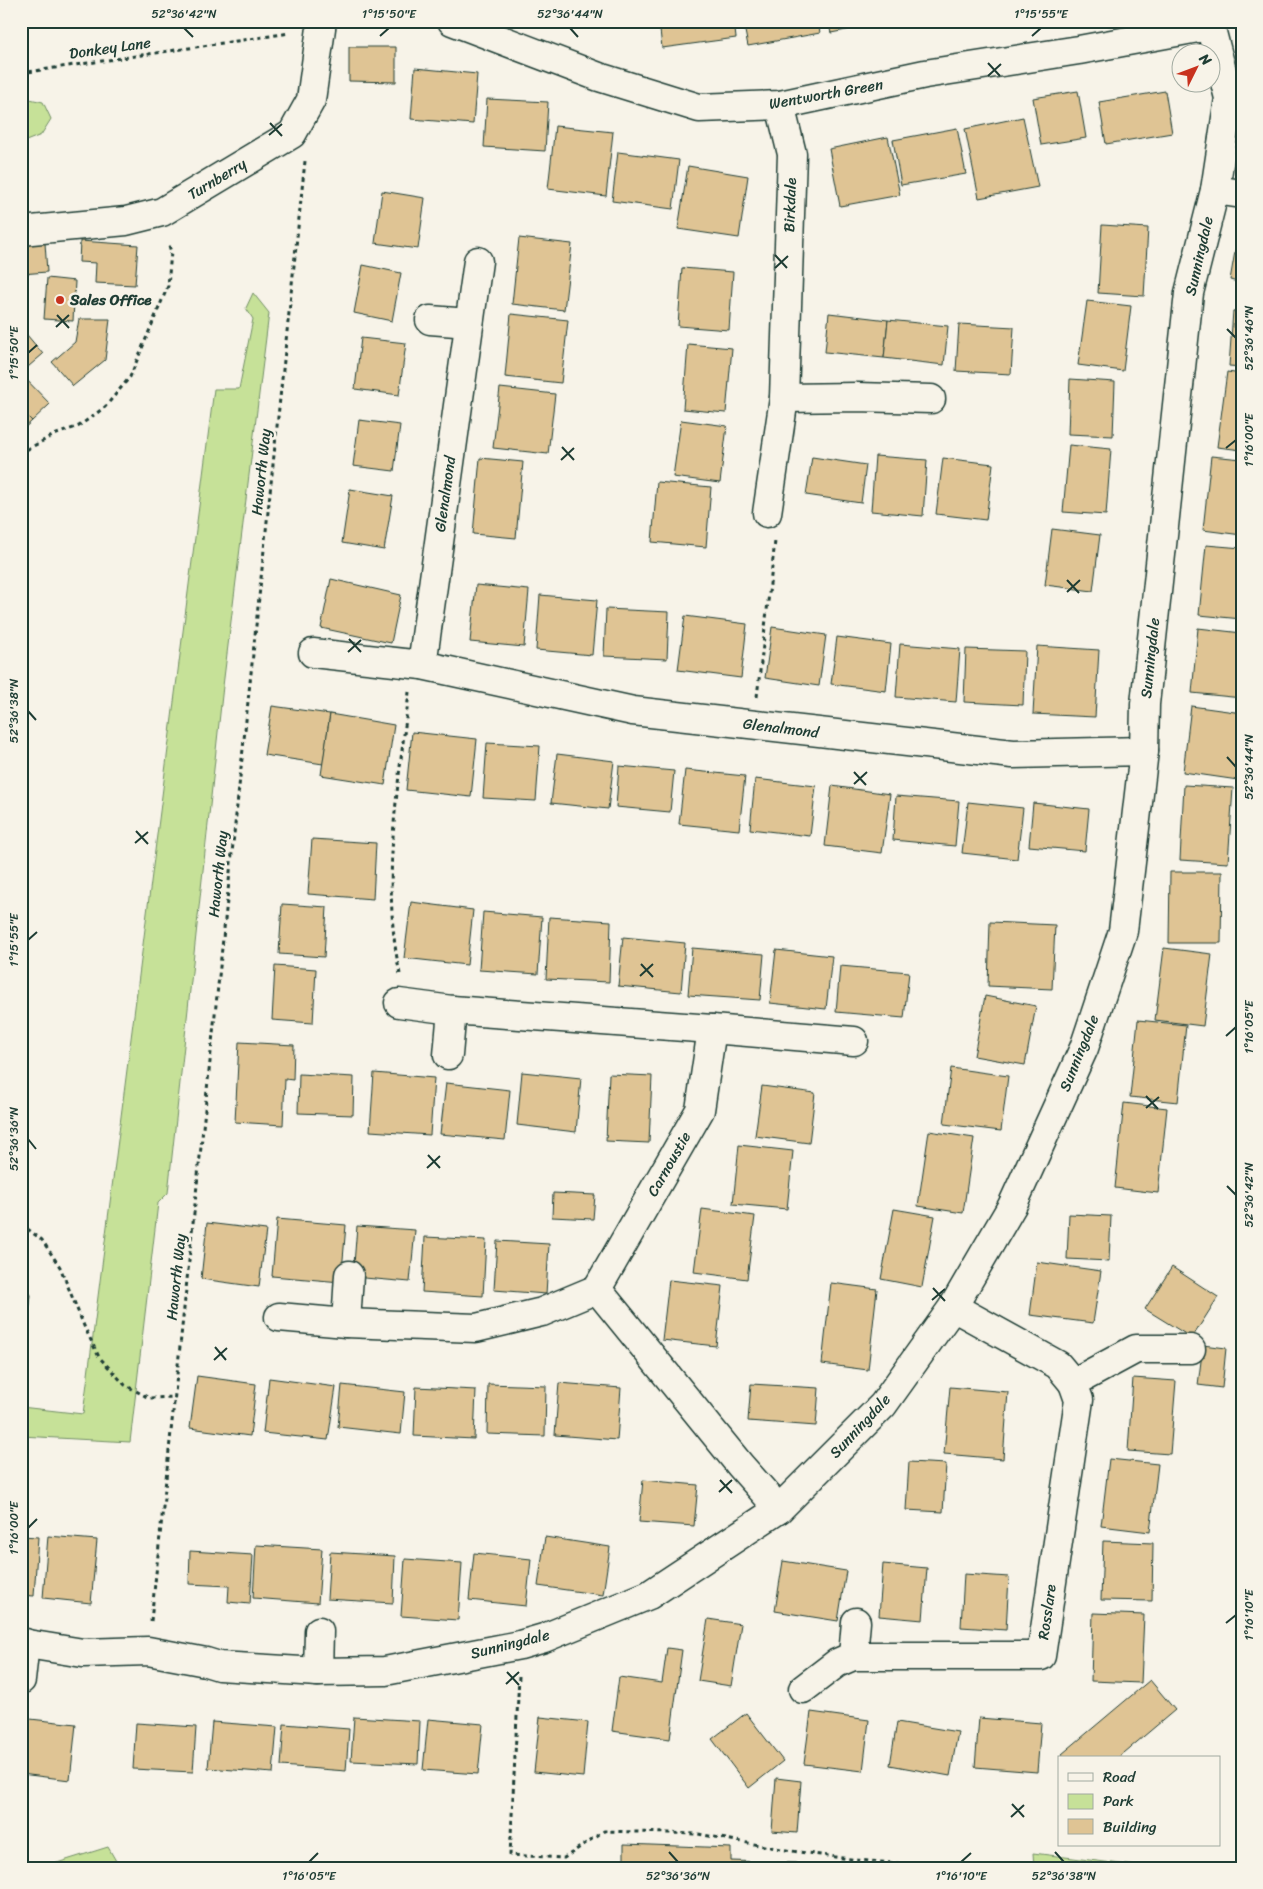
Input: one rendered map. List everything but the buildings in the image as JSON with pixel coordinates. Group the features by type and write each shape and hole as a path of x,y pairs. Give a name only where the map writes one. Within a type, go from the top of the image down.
{"street":[{"name":"Wentworth Green","path":"452,21 599,77 699,108 780,104 926,74 1080,50 1209,23"},
{"name":"Sunningdale","path":"23,1643 83,1653 148,1651 219,1666 318,1672 385,1671 520,1645 544,1638 649,1596 779,1509 883,1405 953,1307 1012,1206 1084,1048 1122,931 1144,751 1145,704 1189,293 1215,190 1229,98 1209,23"},
{"name":"Turnberry","path":"21,231 126,221 162,212 292,134 311,100 322,25"},
{"name":"Birkdale","path":"767,513 784,398 792,154 780,104"},
{"path":"1215,190 1242,194"},
{"name":"Glenalmond","path":"417,664 478,261"},
{"path":"430,320 469,323"},
{"path":"784,398 931,399"},
{"name":"Glenalmond","path":"313,653 417,664 633,711 1013,754 1144,751"},
{"path":"400,992 452,1010 854,1041"},
{"path":"448,1056 452,1010"},
{"name":"Carnoustie","path":"597,1289 700,1110 712,1029"},
{"path":"346,1323 349,1276"},
{"path":"279,1317 346,1323 476,1328 542,1312 597,1289 740,1465 779,1509"},
{"name":"Rosslare","path":"803,1689 836,1663 853,1656 1041,1656 1079,1400 1073,1383 1058,1365 953,1307"},
{"path":"1073,1383 1136,1349 1191,1350"},
{"path":"853,1656 856,1622"},
{"path":"318,1672 319,1631"},
{"path":"21,1680 23,1643"}],"path":[{"name":"Donkey Lane","path":"21,73 322,25"},
{"name":"Haworth Way","path":"148,1651 305,160"},
{"path":"21,454 54,435 80,426 105,406 130,377 168,286 171,252 162,212"},
{"path":"754,724 777,520 767,513"},
{"path":"400,992 391,914 391,854 417,664"},
{"path":"21,1224 42,1240 60,1267 99,1358 125,1385 149,1398 175,1397"},
{"path":"520,1645 510,1855 564,1858 604,1830 698,1834 792,1851 857,1860 905,1864 909,1868"}],"green space":[{"path":"21,97 43,102 51,119 41,135 21,143"},
{"path":"253,293 269,313 223,686 168,1193 158,1203 130,1442 21,1436 21,1407 83,1414 214,389 239,389 253,319 246,308"},
{"path":"108,1847 120,1868 41,1868"},
{"path":"1033,1853 1153,1868 1034,1868"}],"place":[{"name":"Sales Office","path":"60,300"}]}
